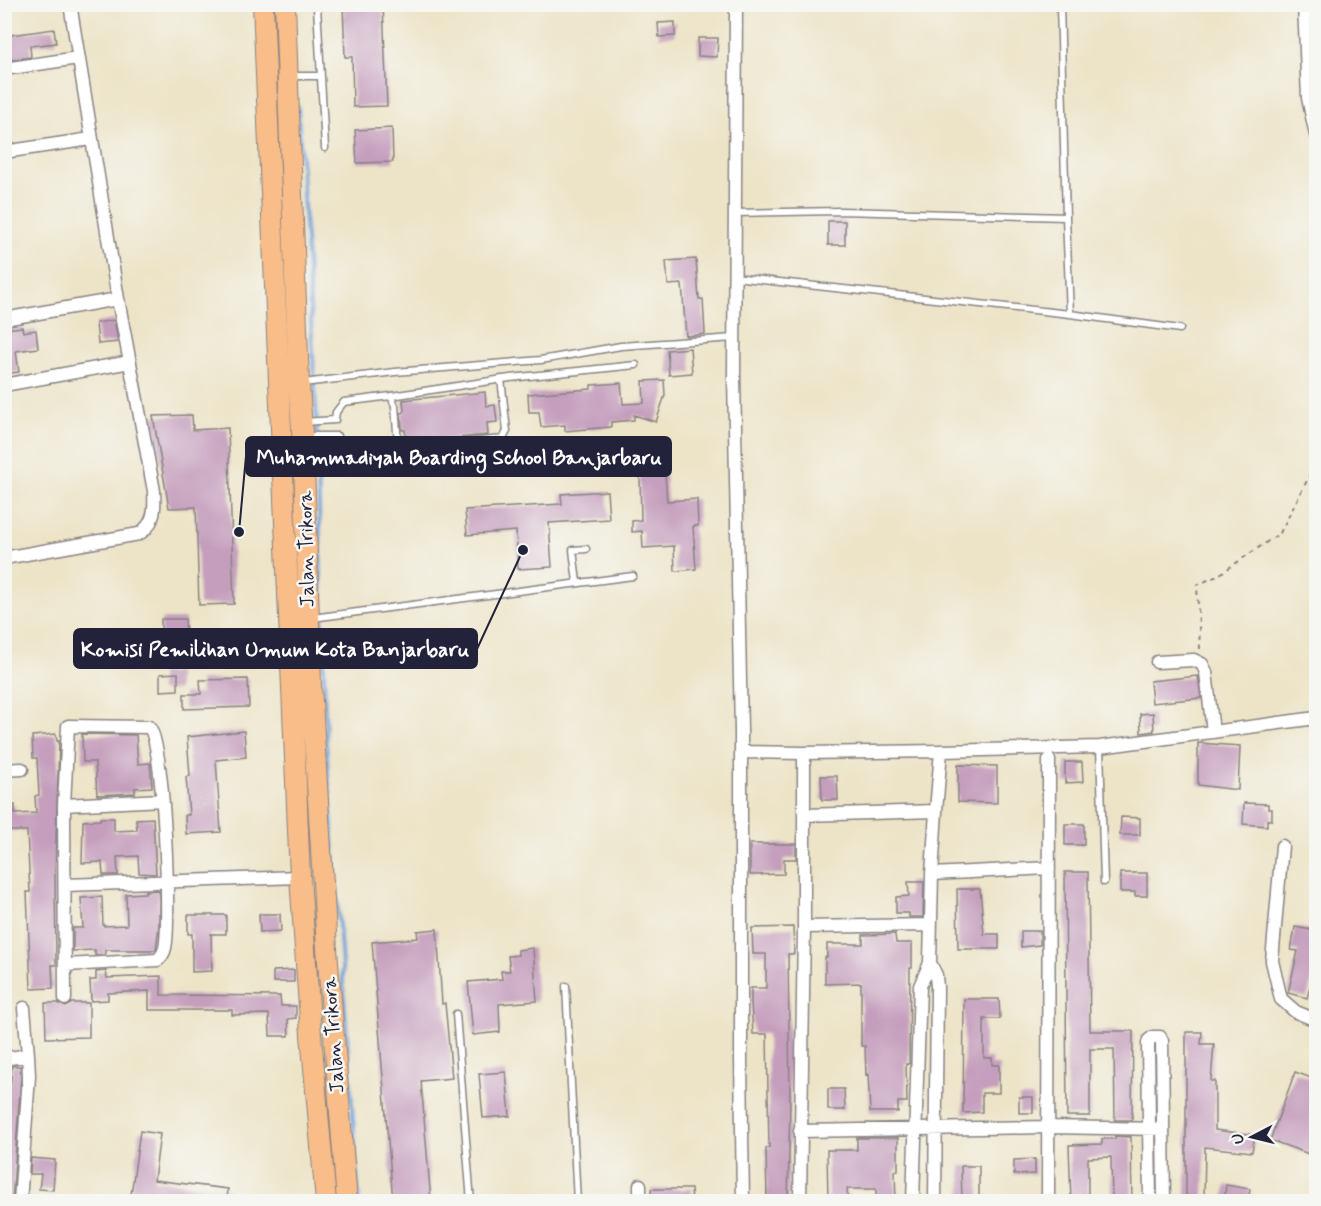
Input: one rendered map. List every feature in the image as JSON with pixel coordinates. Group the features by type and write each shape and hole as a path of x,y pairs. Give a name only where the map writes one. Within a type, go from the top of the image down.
{"main road":[{"name":"Jalan Trikora","path":"263,4 300,877 326,1202"},
{"name":"Jalan Trikora","path":"285,4 299,384 315,617 327,949 347,1202"},
{"path":"276,303 297,302"}],"street":[{"path":"4,558 129,537 147,530 154,515 154,491 118,299 70,4"},
{"path":"736,4 734,338 741,752 743,1202"},
{"path":"1304,4 1308,98 1316,133"},
{"path":"1310,4 1317,16"},
{"path":"4,69 78,58"},
{"path":"4,152 91,139"},
{"path":"4,319 118,299"},
{"path":"4,385 130,362"},
{"path":"1157,662 1194,660 1202,664 1206,672 1214,732"},
{"path":"741,752 804,753 1100,747 1317,718"},
{"path":"65,999 64,805 68,726 149,727 155,737 162,800 167,882 165,950 158,960 66,965"},
{"path":"913,1202 920,987 930,963 932,874 942,751"},
{"path":"800,1202 804,753"},
{"path":"1048,1202 1049,760"},
{"path":"4,770 22,769"},
{"path":"64,805 162,800"},
{"path":"804,815 936,811"},
{"path":"1282,846 1272,961 1281,999 1296,1012 1317,1020"},
{"path":"932,874 1049,868"},
{"path":"65,885 300,877"},
{"path":"804,927 930,925"},
{"path":"930,963 936,975 937,988 935,1202"},
{"path":"20,1202 28,1077 24,1008"},
{"path":"1150,1202 1148,1043 1151,1038 1158,1037 1162,1041 1164,1202"},
{"path":"4,1059 28,1055"},
{"path":"800,1131 1048,1127 1163,1129"},
{"path":"640,1185 640,1202"}],"lane":[{"path":"1060,4 1070,314"},
{"path":"317,7 325,148"},
{"path":"287,76 320,76"},
{"path":"735,213 841,211 1066,217"},
{"path":"734,277 1070,314 1180,329"},
{"path":"299,384 395,372 541,360 621,346 734,338"},
{"path":"501,379 507,431 504,439 351,454 339,448 335,420 336,412 344,402 501,379 636,365"},
{"path":"391,396 395,406 398,445 396,450"},
{"path":"303,429 335,420"},
{"path":"303,429 337,436"},
{"path":"577,582 573,550 586,549"},
{"path":"315,617 633,576"},
{"path":"1100,747 1104,882"},
{"path":"566,986 578,1202"},
{"path":"456,1014 471,1202"}],"path":[{"path":"1202,664 1197,585 1238,562 1280,533 1312,471 1317,469"}],"building":[{"path":"343,4 383,4 387,106 353,107 352,57 345,57"},
{"path":"675,22 675,36 659,37 658,23"},
{"path":"54,29 56,43 30,46 31,57 4,61 4,36"},
{"path":"698,38 718,38 717,57 698,56"},
{"path":"392,128 393,162 357,163 355,130"},
{"path":"828,221 845,221 845,245 828,245"},
{"path":"696,259 699,299 703,299 705,334 686,336 682,284 668,285 666,261"},
{"path":"114,320 118,342 98,344 96,323"},
{"path":"22,327 23,332 36,330 38,348 16,351 19,372 4,374 4,329"},
{"path":"690,348 692,373 669,375 667,350"},
{"path":"664,380 665,395 656,422 634,415 634,420 611,422 611,427 565,431 565,425 541,427 539,412 529,412 528,394 591,389 591,385 621,383 623,404 644,403 643,381"},
{"path":"485,392 486,406 495,405 497,422 487,423 488,435 406,443 405,430 402,430 403,400"},
{"path":"192,415 193,430 228,428 234,604 199,605 196,507 169,508 153,416"},
{"path":"665,474 667,501 697,499 698,526 693,526 696,569 675,571 674,546 643,548 642,531 632,532 632,521 641,520 640,476"},
{"path":"607,491 609,519 549,523 552,567 518,569 516,531 467,535 465,510 562,504 561,494"},
{"path":"161,619 185,619 186,635 161,636"},
{"path":"178,673 178,690 160,691 160,674"},
{"path":"1198,676 1201,698 1152,703 1150,681"},
{"path":"248,679 249,707 184,709 184,694 201,694 200,680"},
{"path":"1153,713 1154,731 1141,733 1140,714"},
{"path":"244,731 246,757 216,760 221,832 186,834 185,815 189,815 186,777 190,776 187,737"},
{"path":"56,734 57,741 59,741 55,873 56,965 52,965 53,988 31,989 27,831 4,831 4,805 15,805 15,814 36,813 35,796 39,795 37,758 33,758 32,736"},
{"path":"82,734 136,735 138,764 150,763 152,787 135,788 135,793 97,795 95,762 83,762"},
{"path":"1198,743 1240,746 1238,790 1198,785"},
{"path":"1065,762 1082,762 1083,782 1065,783"},
{"path":"958,765 997,766 997,803 958,802"},
{"path":"821,776 837,776 838,800 822,800"},
{"path":"1244,803 1268,804 1268,809 1272,809 1272,820 1267,820 1267,826 1243,824"},
{"path":"1121,817 1140,818 1140,835 1120,835"},
{"path":"100,818 114,818 114,831 137,830 136,819 153,818 156,874 139,873 138,856 117,857 118,875 103,875 102,862 82,863 83,821 100,820"},
{"path":"1065,824 1084,824 1084,845 1065,845"},
{"path":"750,844 796,844 796,859 784,859 784,874 750,875"},
{"path":"1065,872 1088,872 1090,1031 1133,1031 1132,1120 1115,1120 1114,1049 1090,1049 1090,1116 1067,1116"},
{"path":"1120,873 1147,873 1147,896 1135,896 1135,892 1120,892"},
{"path":"908,882 924,882 923,917 909,917 909,913 896,913 896,897 909,896"},
{"path":"957,889 980,889 984,934 999,934 999,949 958,949"},
{"path":"159,891 159,925 156,950 105,950 105,955 95,955 95,950 73,951 73,928 83,928 81,898 102,897 103,926 127,925 126,894"},
{"path":"259,914 280,914 281,931 260,932"},
{"path":"188,915 226,915 226,934 211,934 212,971 192,972 192,934 188,934"},
{"path":"793,927 794,954 788,954 790,1099 788,1202 767,1202 766,1148 769,1148 767,1034 753,1034 751,1003 751,988 766,988 766,954 753,954 752,928"},
{"path":"1295,927 1317,931 1317,962 1307,998 1288,993 1298,951 1291,950"},
{"path":"437,929 442,1004 445,1003 452,1078 421,1081 431,1202 393,1202 372,942 418,938 417,931"},
{"path":"1021,931 1040,931 1040,945 1021,947"},
{"path":"895,934 896,943 912,943 909,1064 906,1064 907,1102 898,1102 898,1112 870,1112 865,1046 861,1046 861,983 825,984 825,957 827,957 827,944 863,944 863,935"},
{"path":"533,948 537,1001 499,1004 500,1032 473,1035 468,982 502,979 501,971 510,971 508,956 518,955 518,950"},
{"path":"294,970 294,982 273,982 273,971"},
{"path":"106,971 107,978 161,976 161,995 280,996 281,1006 296,1006 296,1018 288,1019 289,1036 270,1036 269,1014 232,1015 232,1010 149,1010 149,991 108,993 108,1000 91,1001 90,980 96,980 96,972"},
{"path":"964,999 999,999 1000,1019 984,1019 984,1058 992,1058 992,1065 999,1065 999,1093 982,1093 982,1112 963,1113"},
{"path":"45,1003 58,1003 66,1007 72,1003 89,1003 89,1037 46,1038"},
{"path":"1186,1032 1202,1032 1201,1044 1214,1044 1211,1081 1215,1081 1215,1130 1255,1135 1252,1152 1205,1147 1204,1202 1186,1202"},
{"path":"12,1066 20,1066 21,1076 12,1202 4,1202 4,1086 10,1087"},
{"path":"506,1072 510,1116 483,1118 479,1074"},
{"path":"1295,1072 1317,1080 1317,1157 1270,1140"},
{"path":"828,1089 844,1089 845,1110 828,1110"},
{"path":"1019,1097 1033,1097 1033,1113 1019,1113"},
{"path":"140,1131 160,1134 154,1180 228,1189 227,1200 130,1202"},
{"path":"1115,1136 1131,1137 1132,1202 1112,1202 1111,1157 1088,1158 1088,1202 1071,1202 1069,1145 1102,1144 1102,1139 1115,1139"},
{"path":"857,1138 898,1138 898,1170 895,1171 896,1202 876,1202 876,1189 847,1189 848,1202 828,1202 827,1150 857,1150"},
{"path":"31,1158 55,1160 53,1190 39,1189 41,1174 30,1174"},
{"path":"1035,1159 1035,1174 1014,1175 1014,1160"},
{"path":"961,1166 979,1166 979,1202 962,1202"},
{"path":"1226,1185 1250,1189 1248,1202 1224,1202"},
{"path":"651,1189 691,1189 692,1202 651,1202"}],"waterway":[{"path":"298,107 316,405 326,743 359,1202"}],"place":[{"name":"Muhammadiyah Boarding School Banjarbaru","path":"239,532"},
{"name":"Komisi Pemilihan Umum Kota Banjarbaru","path":"523,550"}]}
